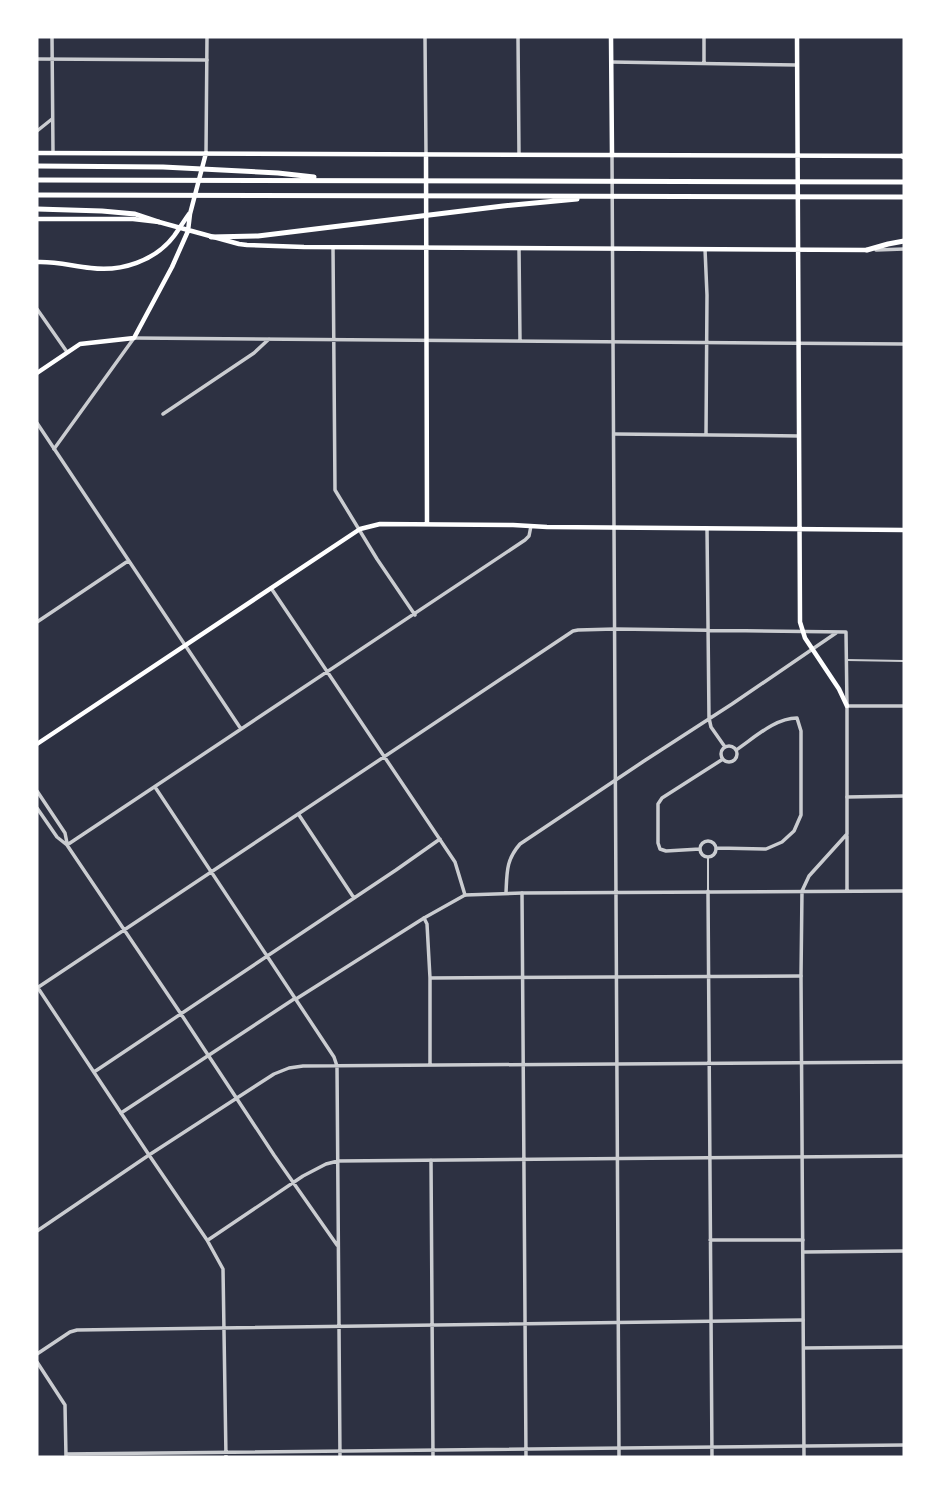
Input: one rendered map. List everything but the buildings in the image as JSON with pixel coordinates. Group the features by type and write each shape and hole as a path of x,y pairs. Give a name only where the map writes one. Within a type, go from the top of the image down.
{"highway":[{"path":"37,166 215,169 338,180"},
{"path":"37,180 904,182"},
{"path":"37,195 904,197"},
{"path":"211,237 258,236 593,197"},
{"path":"37,209 135,214 159,222"},
{"path":"867,250 904,241"}],"main road":[{"path":"611,37 612,155"},
{"path":"797,37 800,622 812,649 847,706"},
{"path":"37,153 903,156"},
{"path":"37,373 80,344 134,338 188,231 206,153"},
{"path":"426,154 427,523"},
{"path":"37,262 57,262 101,270 123,268 158,251 174,236 190,214"},
{"path":"37,219 133,219 159,222 239,244 333,247 867,250"},
{"path":"37,744 271,587 360,530 380,524 904,530"}],"street":[{"path":"52,37 53,152"},
{"path":"206,153 207,37"},
{"path":"425,37 426,154"},
{"path":"518,37 519,155"},
{"path":"704,37 704,62"},
{"path":"37,59 208,60"},
{"path":"611,62 797,65"},
{"path":"37,131 52,119"},
{"path":"612,155 619,1457"},
{"path":"333,247 335,490 415,615"},
{"path":"519,248 520,341"},
{"path":"705,249 706,435"},
{"path":"867,250 904,249"},
{"path":"37,309 67,352"},
{"path":"54,449 134,338 904,344"},
{"path":"163,414 254,353 269,339"},
{"path":"37,423 241,729"},
{"path":"614,433 799,436"},
{"path":"67,845 525,540 531,526"},
{"path":"707,527 709,718 711,727 725,747"},
{"path":"37,622 128,561"},
{"path":"271,587 440,839 458,869 465,895"},
{"path":"226,1455 223,1269 207,1240 37,988 578,630 846,632 847,891"},
{"path":"506,893 508,863 520,844 838,632"},
{"path":"847,706 904,706"},
{"path":"717,848 766,849 774,846 789,837 801,815 801,731 797,718 777,723 736,750"},
{"path":"723,759 734,761 737,755 731,746 725,747"},
{"path":"723,759 725,747"},
{"path":"700,849 660,849 658,804 723,759"},
{"path":"155,787 334,1057 337,1066 340,1457"},
{"path":"37,791 65,833 67,845"},
{"path":"847,797 904,796"},
{"path":"37,808 57,837 67,845 339,1247"},
{"path":"299,815 354,898"},
{"path":"804,1457 802,891 809,876 847,834"},
{"path":"93,1072 440,839"},
{"path":"708,840 717,848 714,854 708,857 703,855 700,849 702,843 708,840"},
{"path":"708,891 712,1457"},
{"path":"121,1113 294,999 465,895 904,891"},
{"path":"522,893 526,1457"},
{"path":"424,918 427,924 430,978 430,1066"},
{"path":"430,978 801,975"},
{"path":"37,1231 236,1098 274,1074 289,1068 904,1062"},
{"path":"207,1240 293,1182 338,1161 904,1156"},
{"path":"431,1160 433,1457"},
{"path":"710,1240 803,1240"},
{"path":"804,1252 904,1251"},
{"path":"37,1354 73,1330 803,1320"},
{"path":"804,1348 904,1347"},
{"path":"37,1362 64,1402 66,1456 904,1445"}],"lane":[{"path":"846,660 904,660"},
{"path":"708,857 708,891"}]}
